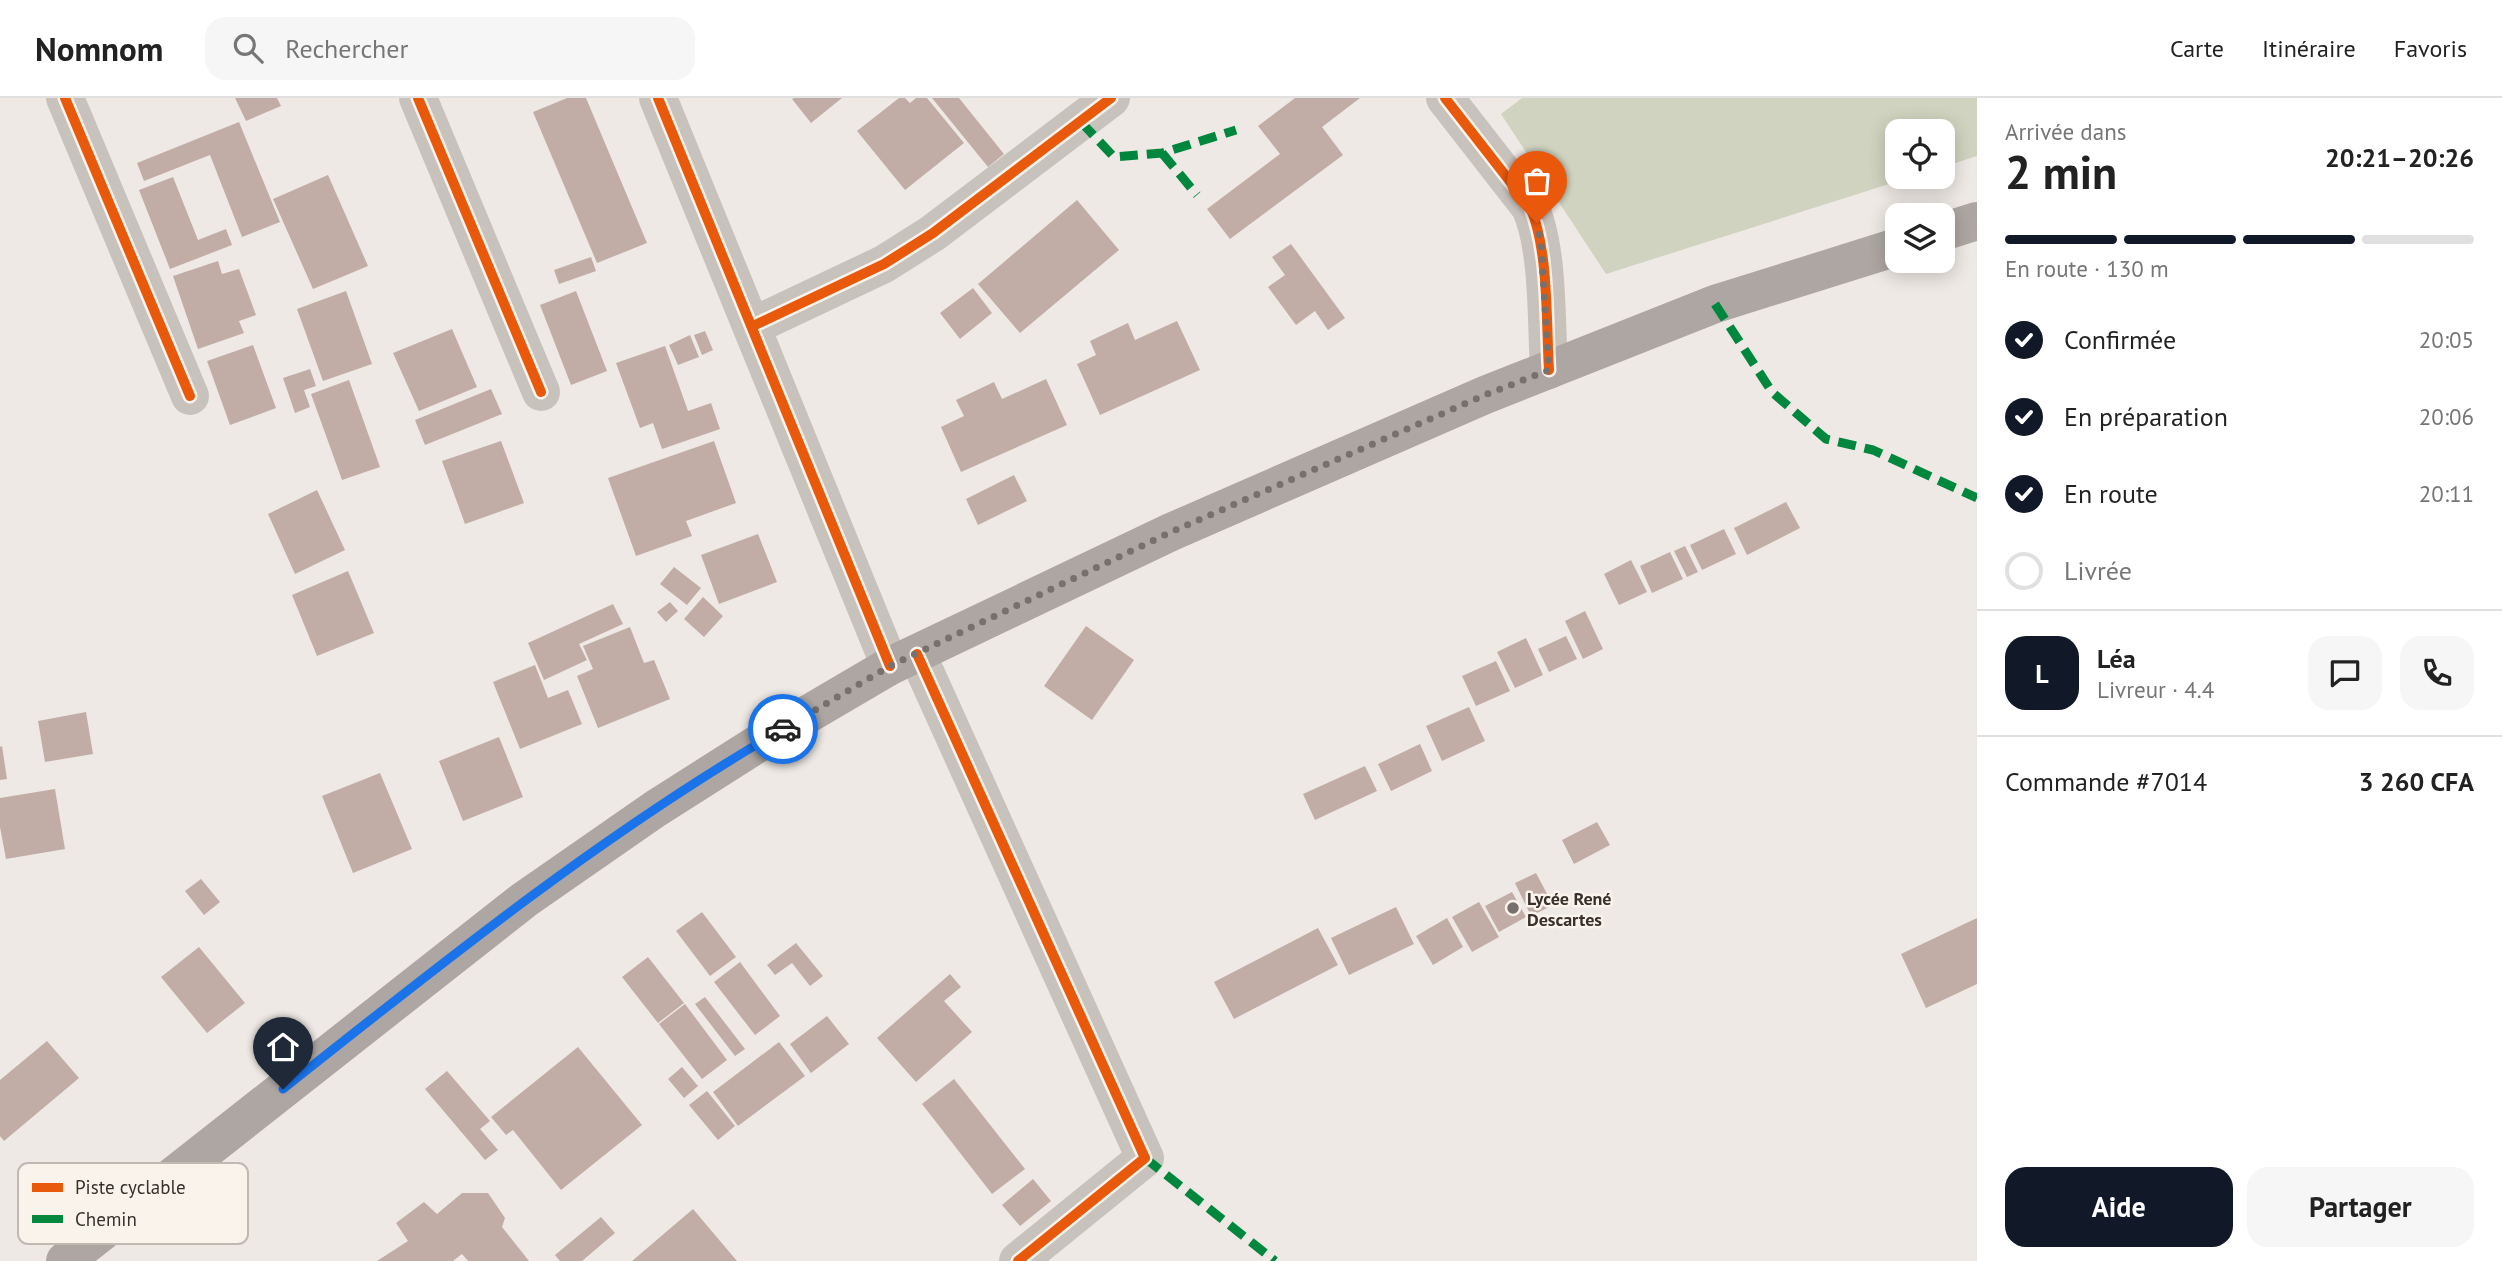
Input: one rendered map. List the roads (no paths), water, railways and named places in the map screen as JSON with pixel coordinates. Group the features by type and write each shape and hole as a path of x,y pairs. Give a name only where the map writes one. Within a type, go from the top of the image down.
{"main road":[{"path":"1955,228 1977,221"},
{"path":"190,1163 524,900 665,802 762,741 904,660 1171,532 1485,395 1715,304 1885,251"},
{"path":"65,1261 87,1244"}],"street":[{"path":"65,98 190,396"},
{"path":"418,98 541,392"},
{"path":"658,98 753,326 904,660 1145,1158 1018,1261"},
{"path":"753,326 884,264 933,233 1111,98"},
{"path":"1445,98 1530,206 1537,223 1541,244 1549,370"}],"place":[{"name":"Lycée René Descartes","path":"1513,908"}]}
